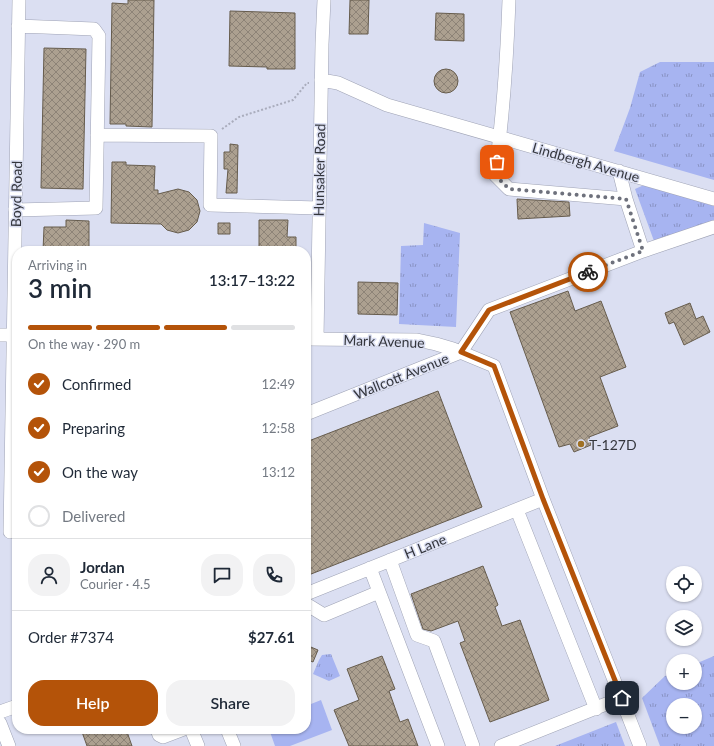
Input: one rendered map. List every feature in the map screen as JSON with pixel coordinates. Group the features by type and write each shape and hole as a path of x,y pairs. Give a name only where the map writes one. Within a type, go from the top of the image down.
{"street":[{"name":"Boyd Road","path":"15,246 19,0"},
{"name":"Hunsaker Road","path":"311,339 319,208 324,0"},
{"path":"509,0 500,137 495,175 509,189 626,199"},
{"path":"15,210 96,208 99,36 94,29 18,26"},
{"name":"Lindbergh Avenue","path":"321,80 338,83 387,104 714,199"},
{"path":"97,135 211,136 210,204 319,208"},
{"path":"619,171 626,199 643,251"},
{"name":"Wallcott Avenue","path":"311,412 461,352 489,310 643,251 714,227"},
{"path":"0,335 12,335"},
{"name":"Mark Avenue","path":"311,339 417,340 461,352 494,366 543,499 640,746"},
{"name":"Boyd Road","path":"9,533 12,434"},
{"name":"H Lane","path":"311,592 543,499"},
{"path":"516,510 596,708"},
{"path":"390,560 418,635 434,641 473,746"},
{"path":"370,568 438,746"},
{"path":"311,607 324,615 379,594 399,584"},
{"path":"501,746 622,698"},
{"path":"0,712 12,708"},
{"path":"0,723 9,746"},
{"path":"159,734 162,737 170,734"},
{"path":"193,734 198,746"},
{"path":"229,734 234,746"}],"path":[{"path":"211,136 239,117 293,100 307,83 321,80"}],"green space":[{"path":"660,62 714,62 714,180 614,151 630,108 640,72"},
{"path":"644,185 714,206 714,220 654,241 635,189"},
{"path":"424,223 460,233 456,327 399,324 401,246 423,245"},
{"path":"331,654 340,676 329,681 313,674 322,655"},
{"path":"714,656 714,746 660,746 642,698 665,676 666,690 702,690 702,661"},
{"path":"321,700 332,730 290,746 275,746 271,734 311,734 311,704"},
{"path":"616,722 625,746 555,746"}],"building":[{"path":"128,0 154,0 152,127 110,124 112,3 128,4"},
{"path":"350,0 369,0 368,34 349,34"},
{"path":"230,11 295,13 295,69 267,69 267,67 229,66"},
{"path":"436,13 464,14 464,41 435,40"},
{"path":"44,48 86,49 83,189 41,188"},
{"path":"446,69 454,73 458,81 454,89 446,93 438,89 434,81 438,73"},
{"path":"230,144 238,145 237,193 226,193 228,169 224,169 224,152 230,152"},
{"path":"112,162 126,162 126,165 155,166 154,190 158,190 158,194 178,189 189,192 197,200 200,211 197,222 189,230 178,233 167,230 161,224 111,223"},
{"path":"517,199 569,202 570,216 518,219"},
{"path":"66,220 89,221 89,246 43,246 44,227 66,227"},
{"path":"259,220 288,220 287,237 296,237 296,246 259,246"},
{"path":"218,223 230,223 230,234 218,234"},
{"path":"358,282 398,283 397,315 358,314"},
{"path":"568,291 575,311 601,301 626,367 600,377 618,426 589,437 591,445 574,452 570,444 559,447 510,312"},
{"path":"690,303 696,319 703,316 710,332 684,345 674,322 669,324 665,313"},
{"path":"438,391 482,507 311,574 311,440"},
{"path":"483,566 498,605 495,607 502,626 520,620 549,700 490,722 460,643 465,641 458,621 431,631 423,629 411,594"},
{"path":"311,647 318,650 313,662 311,661"},
{"path":"382,656 395,689 389,691 400,722 408,719 418,746 349,746 334,710 359,700 347,669"},
{"path":"83,734 128,734 132,746 87,746"}],"way so far":[{"path":"497,162 495,175 509,189 626,199 643,251 588,272"}],"place":[{"name":"T-127D","path":"581,444"}],"route":[{"path":"588,272 489,310 461,352 494,366 543,499 622,698"}]}
